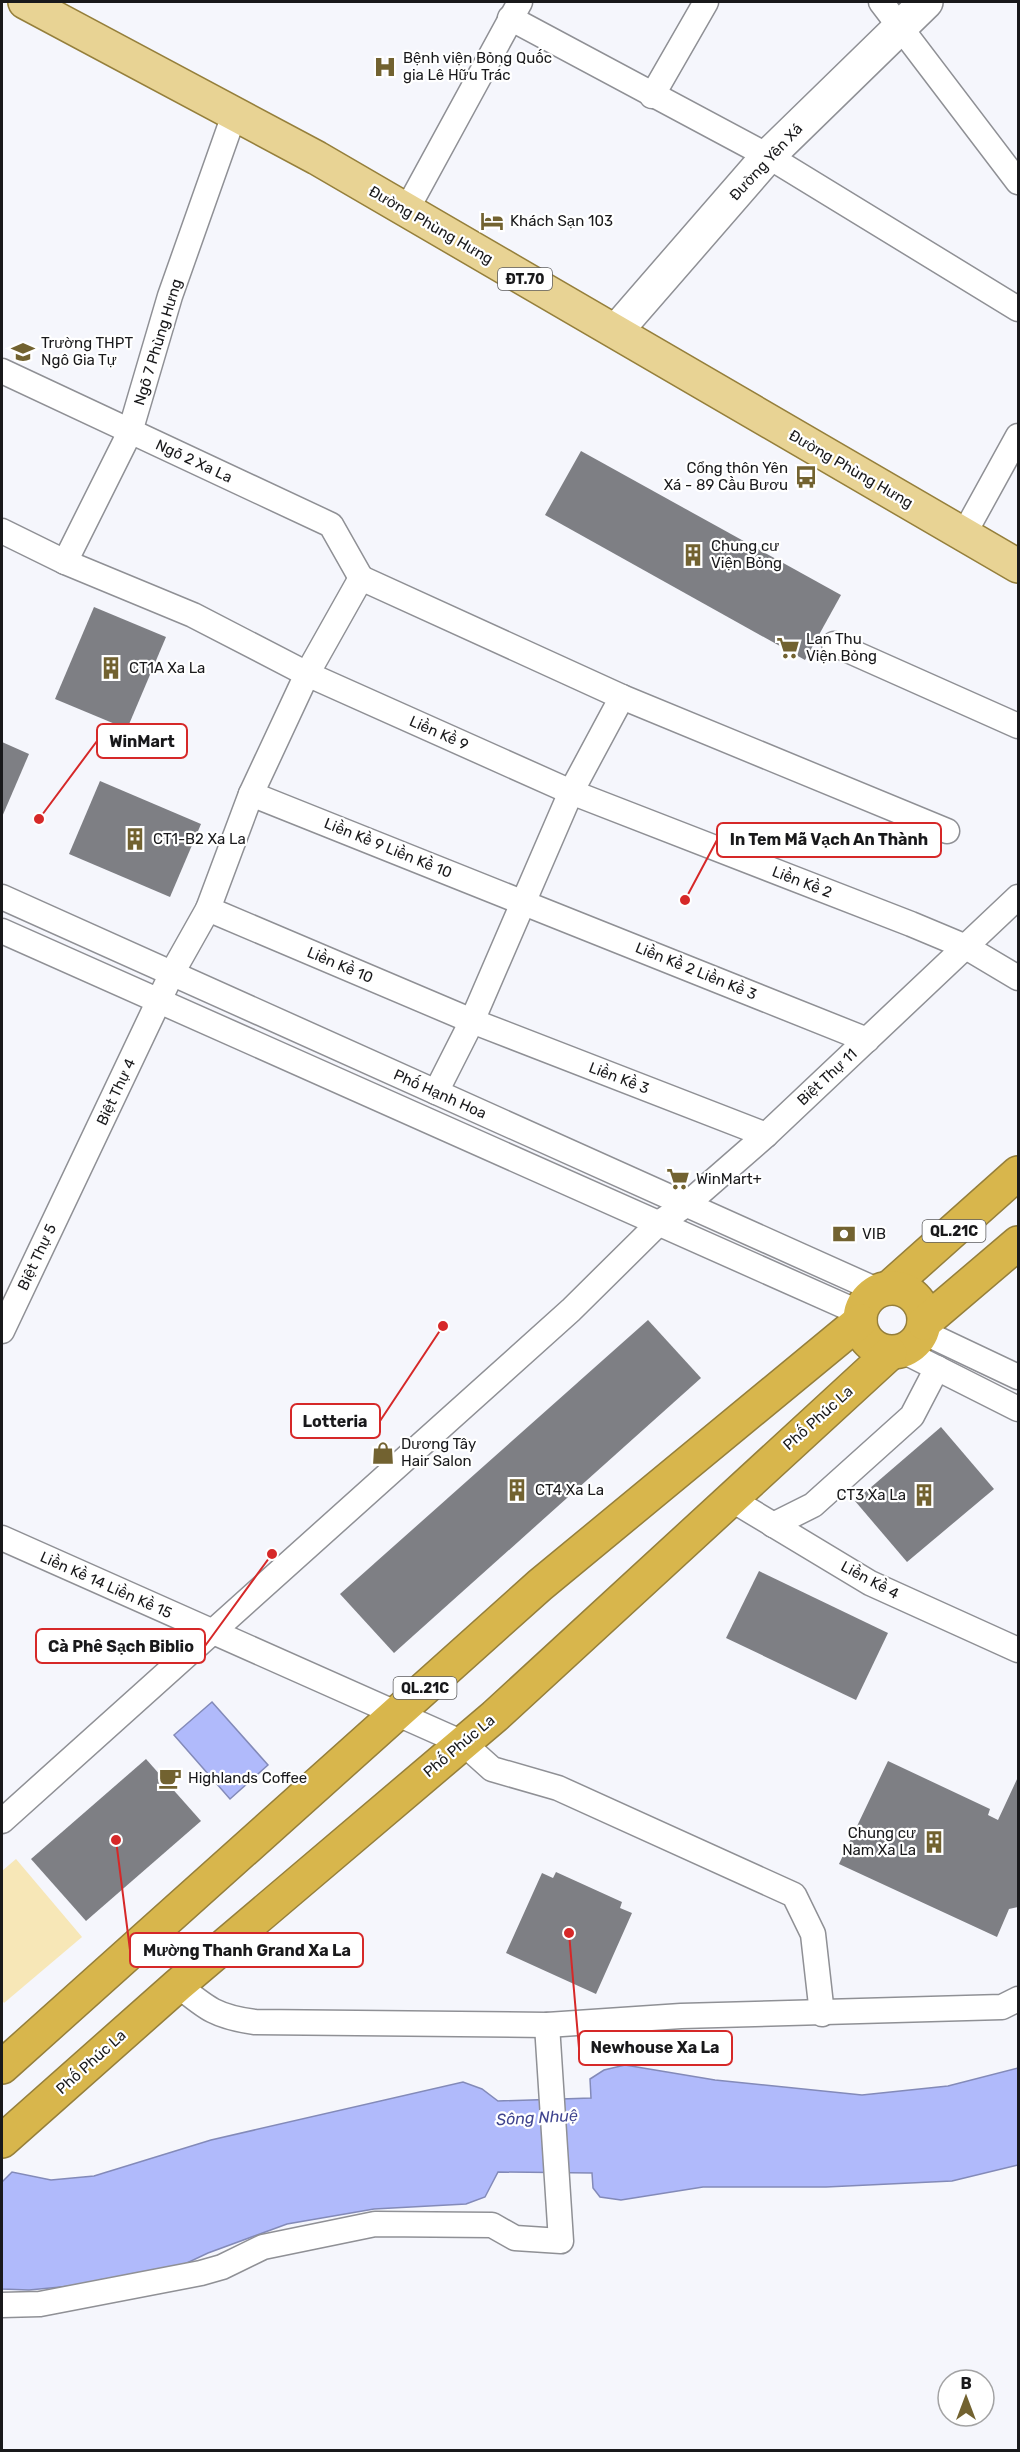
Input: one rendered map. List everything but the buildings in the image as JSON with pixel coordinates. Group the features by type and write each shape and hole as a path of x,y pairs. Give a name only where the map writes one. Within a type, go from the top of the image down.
{"highway":[{"name":"QL.21C","path":"2,2067 540,1585 872,1303 1018,1173"},
{"name":"Phố Phúc La","path":"10,2134 178,1985 462,1743 729,1498 1018,1243"},
{"path":"900,1288 918,1301 923,1312 910,1340 879,1350 869,1343 862,1333 872,1303 900,1288"}],"main road":[{"name":"Đường Phùng Hưng","path":"26,2 317,158 1018,566"}],"street":[{"path":"652,96 706,2"},
{"name":"Đường Yên Xá","path":"616,331 891,14 926,2"},
{"path":"406,211 515,10 652,96 768,156 1018,309"},
{"path":"891,14 1018,182"},
{"name":"Ngõ 7 Phùng Hưng","path":"65,562 130,432 170,296 234,115"},
{"name":"Ngõ 2 Xa La","path":"2,371 331,525 361,578"},
{"path":"964,534 1018,436"},
{"name":"Liền Kề 9","path":"2,531 65,562 193,615 307,674 571,792"},
{"path":"361,578 622,697 947,831"},
{"name":"Biệt Thự 4","path":"72,1182 172,973 208,909 251,794 307,674 361,578"},
{"path":"834,644 1018,726"},
{"path":"436,1092 472,1021 571,792 622,697"},
{"name":"Liền Kề 2","path":"571,792 966,947 1018,978"},
{"name":"Liền Kề 9 Liền Kề 10","path":"251,794 524,902"},
{"name":"Biệt Thự 11","path":"2,1821 571,1310 659,1223 687,1204 766,1136 1018,897"},
{"path":"4,939 12,901"},
{"name":"Phố Hạnh Hoa","path":"12,901 687,1204 872,1303"},
{"name":"Liền Kề 2 Liền Kề 3","path":"524,902 867,1040"},
{"name":"Liền Kề 10","path":"208,909 472,1021"},
{"name":"Phố Hạnh Hoa","path":"4,939 159,1001 659,1223 872,1303"},
{"name":"Liền Kề 3","path":"472,1021 766,1136"},
{"name":"Biệt Thự 5","path":"2,1331 72,1182"},
{"path":"910,1340 937,1368 1018,1409"},
{"path":"910,1340 1018,1377"},
{"path":"773,1525 813,1505 912,1416 937,1368"},
{"name":"Liền Kề 4","path":"729,1498 870,1583 1018,1650"},
{"name":"Liền Kề 14 Liền Kề 15","path":"2,1538 462,1743 492,1769 558,1788 794,1895 813,1934 822,2014"},
{"path":"178,1985 208,2010 230,2019 255,2022 547,2025 681,2016 822,2014 1002,2007 1018,1999"},
{"path":"2,2305 40,2304 201,2273 222,2267 270,2245 375,2224 492,2225 515,2238 561,2241 547,2025"}],"shaded area":[{"path":"16,1859 82,1937 4,2003 2,2000 2,1871"}],"water":[{"path":"212,1702 268,1765 230,1799 174,1735"},
{"name":"Sông Nhuệ","path":"625,2065 715,2080 862,2095 948,2086 1018,2068 1018,2165 952,2181 826,2187 703,2187 621,2200 600,2197 593,2188 592,2173 498,2172 485,2197 466,2204 374,2209 287,2224 208,2253 170,2271 92,2284 29,2290 2,2289 2,2182 12,2172 51,2180 94,2176 211,2140 463,2082 482,2089 498,2101 591,2098 590,2079 604,2070"}],"place":[{"name":"Bệnh viện Bỏng Quốc gia Lê Hữu Trác","path":"385,67"},
{"name":"Khách Sạn 103","path":"492,221"},
{"name":"Trường THPT Ngô Gia Tự","path":"23,352"},
{"name":"Cổng thôn Yên Xá - 89 Cầu Bươu","path":"806,477"},
{"name":"Chung cư Viện Bỏng","path":"693,555"},
{"name":"Lan Thu Viện Bỏng","path":"788,648"},
{"name":"CT1A Xa La","path":"111,668"},
{"name":"WinMart","path":"39,819"},
{"name":"CT1-B2 Xa La","path":"135,839"},
{"name":"In Tem Mã Vạch An Thành","path":"685,900"},
{"name":"WinMart+","path":"678,1179"},
{"name":"VIB","path":"844,1234"},
{"name":"Lotteria","path":"443,1326"},
{"name":"Dương Tây Hair Salon","path":"383,1453"},
{"name":"CT4 Xa La","path":"517,1490"},
{"name":"CT3 Xa La","path":"924,1495"},
{"name":"Cà Phê Sạch Biblio","path":"272,1554"},
{"name":"Highlands Coffee","path":"170,1778"},
{"name":"Mường Thanh Grand Xa La","path":"116,1840"},
{"name":"Chung cư Nam Xa La","path":"934,1842"},
{"name":"Newhouse Xa La","path":"569,1933"}]}
